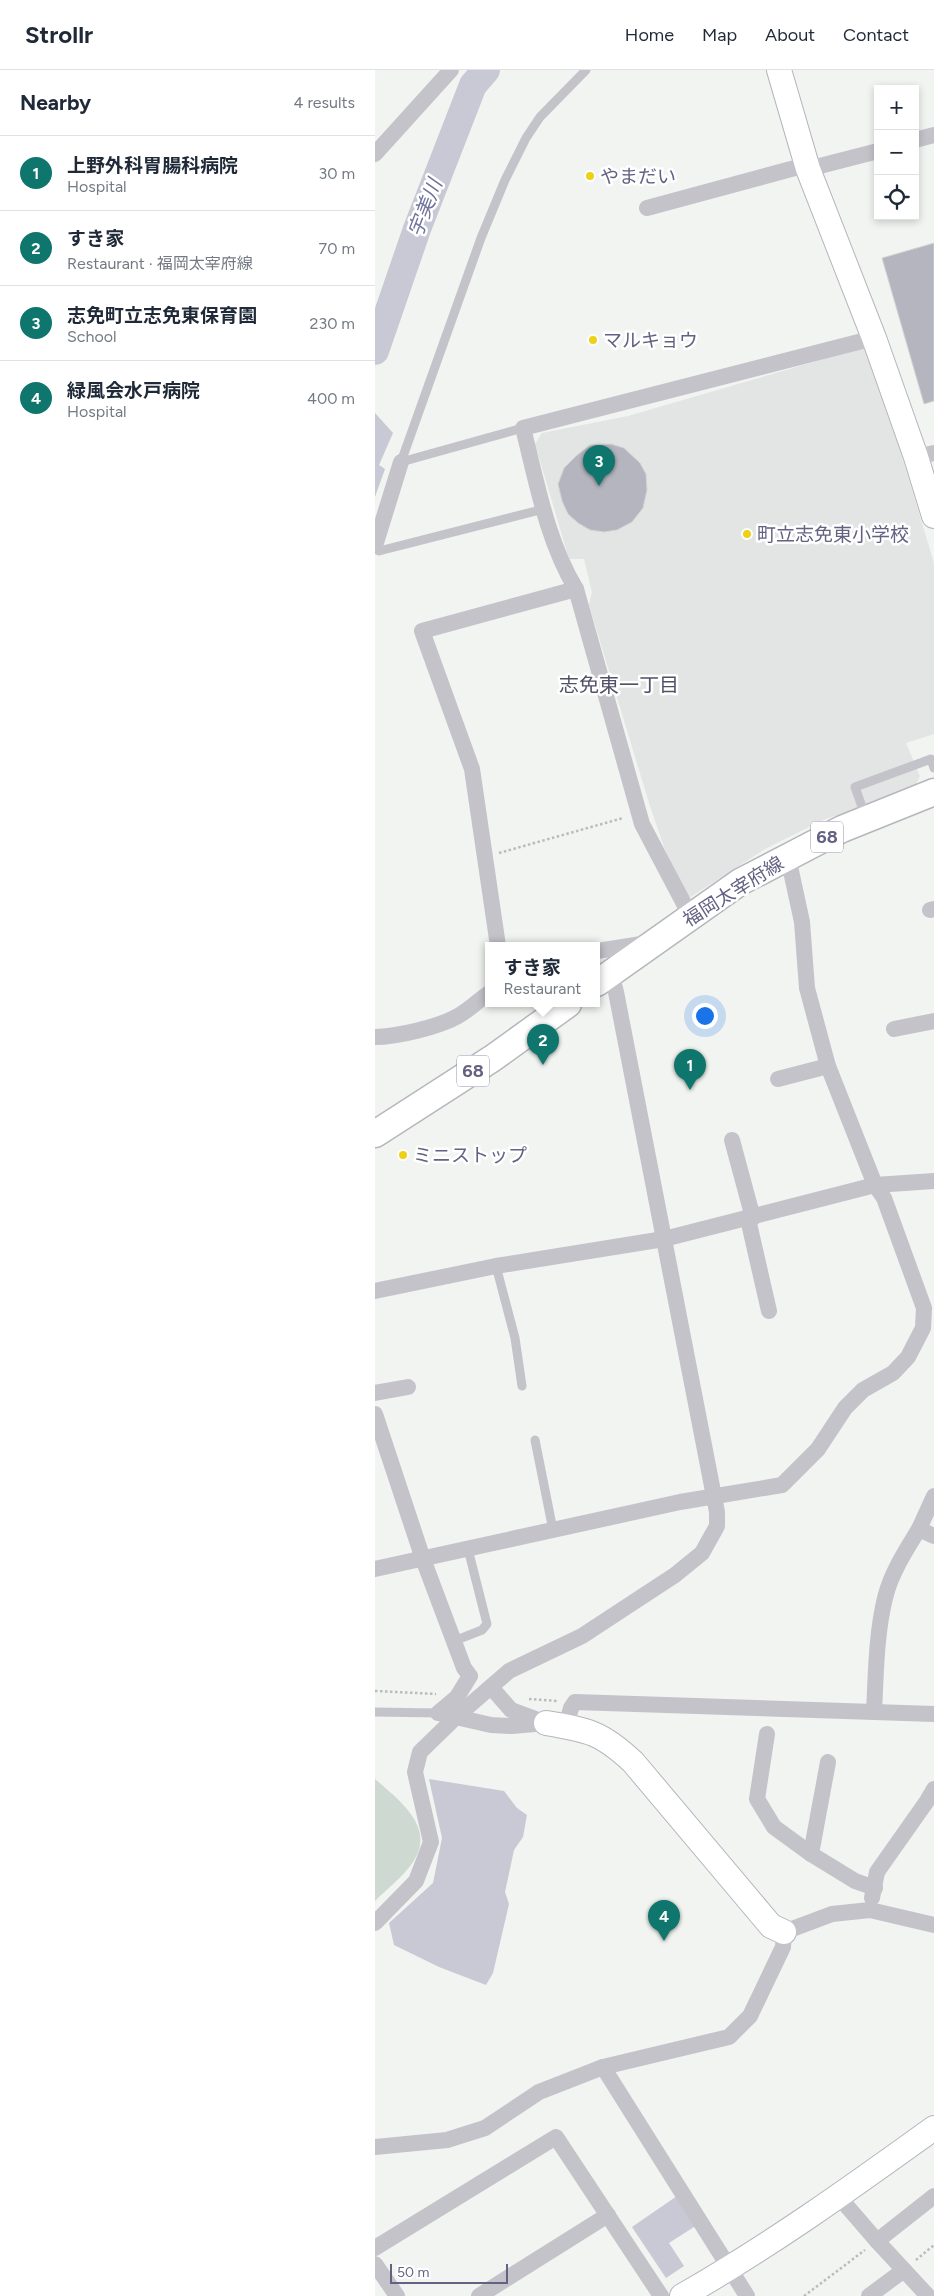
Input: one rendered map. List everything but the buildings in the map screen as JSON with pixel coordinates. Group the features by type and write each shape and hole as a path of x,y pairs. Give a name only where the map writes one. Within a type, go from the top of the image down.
{"main road":[{"name":"福岡太宰府線","path":"604,978 740,882 866,818 934,792"},
{"name":"68","path":"375,1134 493,1058 564,1007"}],"street":[{"path":"375,154 451,70"},
{"path":"779,70 807,167 874,338 925,455 934,516"},
{"path":"919,139 934,135"},
{"path":"647,208 874,151"},
{"path":"691,917 642,824 576,589 562,565 544,508 523,428 874,338"},
{"path":"375,546 401,462"},
{"path":"497,942 472,769 422,631 576,589"},
{"path":"375,1569 714,1495 781,1485 818,1449 845,1408 863,1390 893,1373 908,1357 923,1328 924,1308 884,1198 875,1185 828,1066 807,988 802,922 788,857"},
{"path":"600,951 653,943"},
{"path":"375,1923 416,1881 431,1842 415,1772 420,1752 457,1717 496,1693 509,1671 582,1636 675,1575 702,1554 717,1526 714,1495 616,992 604,978"},
{"path":"375,1038 387,1038 457,1017 485,996"},
{"path":"894,1029 934,1021"},
{"path":"778,1078 828,1066"},
{"path":"732,1140 751,1218 769,1311"},
{"path":"375,1291 496,1266 664,1239 875,1185 934,1181"},
{"path":"375,1393 408,1387"},
{"path":"375,1414 423,1559 464,1668 471,1676 457,1697 439,1713"},
{"path":"874,1712 876,1657 885,1597 899,1560 919,1529 934,1496"},
{"path":"919,1529 934,1536"},
{"path":"496,1693 511,1710 600,1736 618,1749 639,1770 771,1926 784,1932 832,1914 870,1910 934,1925"},
{"path":"439,1713 491,1725 512,1726 556,1724 575,1702 934,1714"},
{"path":"767,1734 757,1799 774,1827 811,1854 855,1881 875,1888"},
{"path":"811,1854 828,1762"},
{"path":"870,1910 877,1872 934,1789"},
{"path":"375,2146 447,2140 485,2128 539,2092 603,2066 729,2037 750,2016 783,1947 784,1932"},
{"path":"603,2066 747,2296"},
{"path":"682,2296 731,2268 839,2197 934,2128"},
{"path":"375,2248 556,2136 661,2296"},
{"path":"877,2241 934,2196"},
{"path":"839,2197 904,2270 930,2293"},
{"path":"479,2296 608,2215"},
{"path":"375,2264 397,2296"},
{"path":"869,2296 904,2270"}],"lane":[{"path":"401,462 481,238 505,180 526,138 540,117 586,70"},
{"path":"401,462 523,428"},
{"path":"375,550 379,551 544,508"},
{"path":"866,818 855,787 932,764"},
{"path":"496,1266 515,1338 522,1386"},
{"path":"535,1440 553,1530"},
{"path":"454,1641 482,1630 487,1624 468,1549"},
{"path":"375,1712 439,1713"}],"path":[{"path":"486,856 639,814"},
{"path":"375,1691 457,1697"},
{"path":"496,1693 507,1697 575,1702"},
{"path":"804,2296 877,2241"},
{"path":"904,2270 934,2245"}],"shaded area":[{"path":"869,346 934,563 934,734 906,743 920,776 914,789 823,820 765,849 689,898 665,850 649,803 589,605 592,592 584,559 569,559 535,444 542,433 628,416"},
{"path":"375,413 393,433 379,465 385,469 375,497"},
{"path":"375,1779 395,1796 413,1816 421,1839 418,1852 411,1865 375,1901"},
{"path":"429,1779 504,1791 517,1808 527,1815 523,1837 514,1850 505,1892 509,1904 493,1973 486,1985 439,1967 394,1945 389,1923 433,1883 442,1838"},
{"path":"677,2196 697,2225 669,2243 684,2266 666,2278 632,2227"}],"waterway":[{"name":"宇美川","path":"375,351 417,229 473,85 486,70"}],"place":[{"name":"やまだい","path":"590,176"},
{"name":"マルキョウ","path":"593,340"},
{"name":"志免町立志免東保育園","path":"599,486"},
{"name":"町立志免東小学校","path":"747,534"},
{"name":"すき家","path":"543,1065"},
{"name":"上野外科胃腸科病院","path":"690,1090"},
{"name":"ミニストップ","path":"403,1155"},
{"name":"緑風会水戸病院","path":"664,1941"}],"district":[{"name":"志免東一丁目","path":"619,685"}]}
